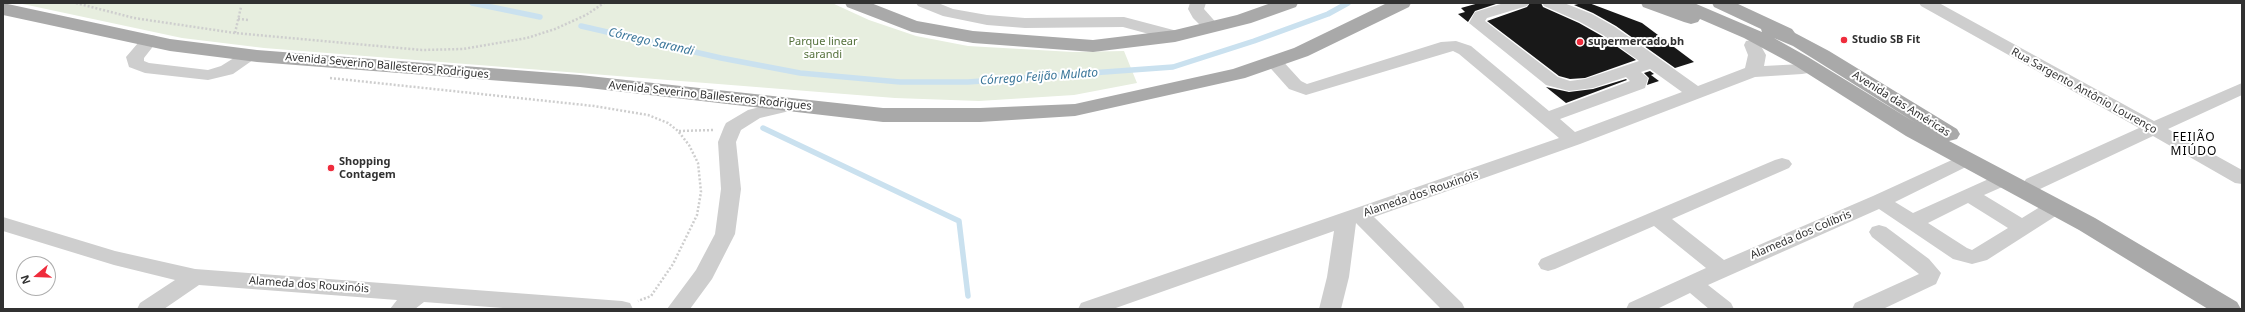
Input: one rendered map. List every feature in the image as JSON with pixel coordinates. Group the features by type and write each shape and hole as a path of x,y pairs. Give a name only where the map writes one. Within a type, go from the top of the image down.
{"main road":[{"path":"854,3 912,26 973,37 1093,46 1176,36 1244,19 1289,3"},
{"path":"1650,3 1752,45 1802,69 1843,86"},
{"path":"1678,3 1726,9"},
{"name":"Avenida das Américas","path":"1704,3 1726,9 1800,42 2033,184 2087,224"},
{"name":"Avenida Severino Ballesteros Rodrigues","path":"3,9 150,40 251,55 580,82 883,115 980,115 1075,110 1238,74 1301,52 1401,4"},
{"name":"Avenida das Américas","path":"1726,9 1801,61 1914,131 2087,224 2228,309"}],"street":[{"path":"924,3 949,13 987,20 1026,23 1124,22 1176,36"},
{"path":"1198,3 1196,9 1199,15 1212,27"},
{"path":"1521,3 1481,15 1477,20 1477,23 1552,82 1569,86 1582,85 1653,62"},
{"path":"1550,3 1564,8 1603,28 1697,94"},
{"name":"Rua Sargento Antônio Lourenço","path":"1927,3 2242,178"},
{"path":"150,40 135,57 135,63 145,68 208,75 227,70 251,55"},
{"path":"1752,45 1757,55 1756,66 1752,72"},
{"path":"1274,62 1295,85 1306,90 1447,46 1456,46 1465,50 1573,140"},
{"name":"Alameda dos Rouxinóis","path":"1089,309 1573,140 1752,72 1802,69"},
{"path":"1546,118 1639,84 1639,78 1628,70"},
{"path":"2033,184 2241,88"},
{"path":"678,309 705,274 725,234 731,189 730,159 727,142 733,127 754,114 792,105"},
{"name":"Alameda dos Colíbris","path":"1637,309 1693,284 1722,269 1880,201 1966,160"},
{"path":"1548,264 1782,164"},
{"path":"1912,222 2002,179"},
{"path":"1969,195 2023,228"},
{"path":"1880,201 1960,254 1972,257 1980,255 2055,207"},
{"path":"1330,309 1353,218 1454,309"},
{"path":"1657,218 1722,269"},
{"path":"3,240 12,227"},
{"name":"Alameda dos Rouxinóis","path":"12,227 114,258 195,277 622,309"},
{"path":"1863,309 1928,279 1930,273 1922,264 1879,232"},
{"path":"148,309 195,277"},
{"path":"1693,284 1723,309"},
{"path":"401,309 420,294"}],"path":[{"path":"76,3 134,18 235,33 422,50 463,49 527,38 555,29 586,15 604,3"},
{"path":"235,33 241,7"},
{"path":"238,19 249,20"},
{"path":"327,78 354,82 453,90 630,111 648,115 668,123 678,131 689,145 698,163 701,192 697,215 673,264 651,296 642,301 622,301 618,309"},
{"path":"678,131 733,127"}],"green space":[{"name":"Parque linear sarandi","path":"18,3 832,3 869,20 916,36 968,46 1073,52 1124,51 1137,83 1074,95 979,101 895,98 264,48 182,38"}],"building":[{"path":"1479,3 1499,3 1475,11 1468,22 1458,14 1465,12 1461,8"},
{"path":"1530,3 1541,3 1543,7 1579,23 1602,36 1636,60 1585,78 1570,79 1559,76 1487,21 1527,7"},
{"path":"1589,3 1642,23 1694,62 1675,68 1616,26 1593,13 1574,5"},
{"path":"1650,71 1654,74 1651,75 1659,81 1647,85 1649,78 1644,73"},
{"path":"1626,79 1627,80 1566,103 1546,87 1569,92 1593,89"}],"waterway":[{"name":"Córrego Sarandi","path":"472,3 540,17"},
{"name":"Córrego Feijão Mulato","path":"581,26 721,58 800,73 900,82 968,82 1173,67 1254,41 1328,14 1348,3"},
{"name":"Córrego Feijão Mulato","path":"763,128 959,221 968,296"}],"place":[{"name":"Studio SB Fit","path":"1844,40"},
{"name":"supermercado bh","path":"1580,42"},
{"name":"Shopping Contagem","path":"331,168"}],"district":[{"name":"FEIJÃO MIÚDO","path":"2194,145"}]}
